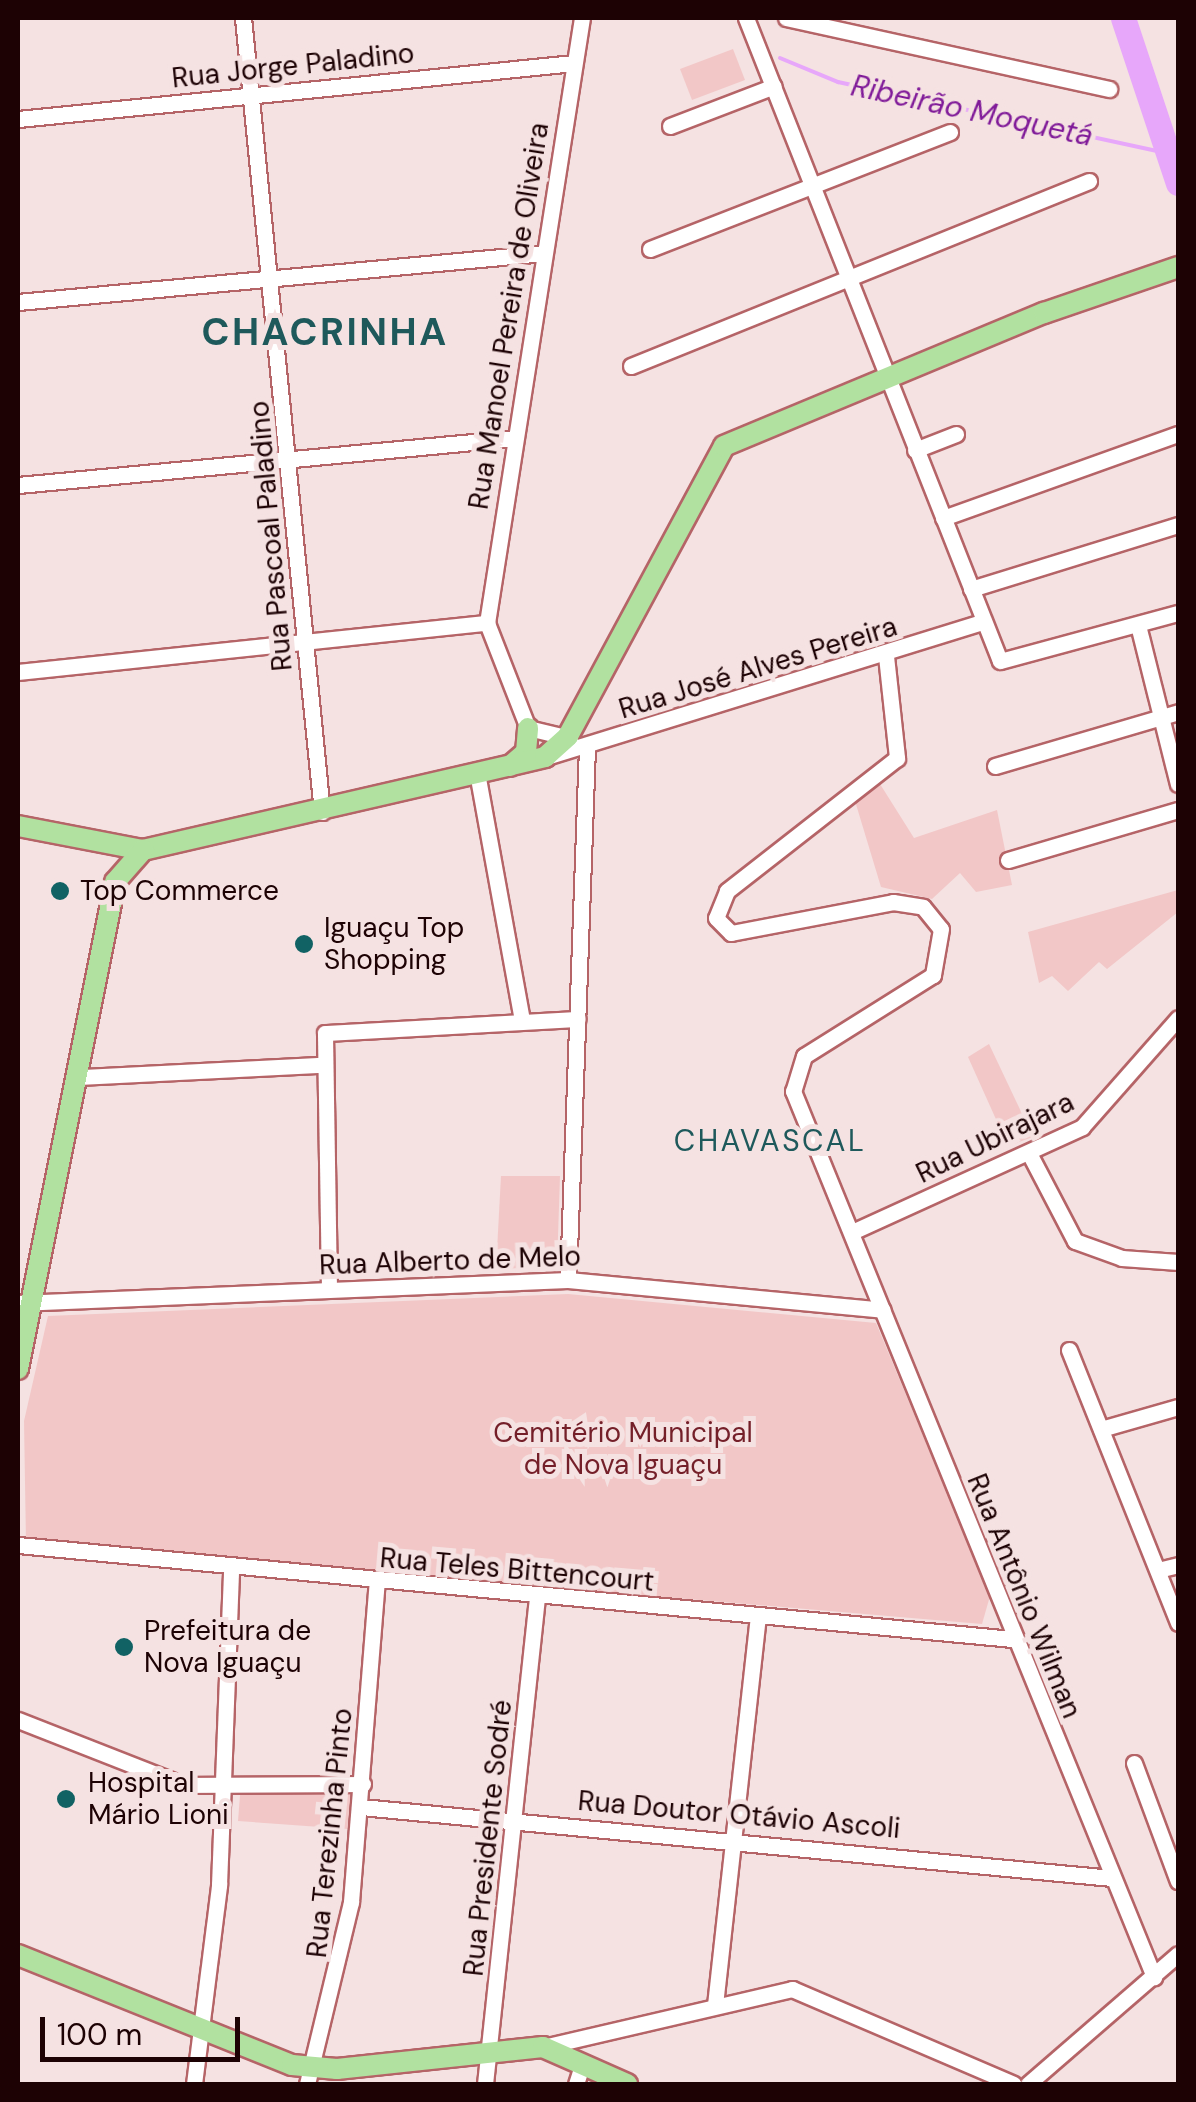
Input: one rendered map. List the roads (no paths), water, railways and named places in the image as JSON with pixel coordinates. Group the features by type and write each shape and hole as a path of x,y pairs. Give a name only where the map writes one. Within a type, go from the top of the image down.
{"main road":[{"path":"18,826 89,846 143,850 478,778 546,758 568,736 720,450 886,376 1172,268"},
{"path":"504,770 526,752 528,728"},
{"path":"89,846 115,882"},
{"path":"18,1368 23,1304 81,1077 115,882 143,850"},
{"path":"18,1955 309,2077 543,2046 579,2075 627,2084"}],"street":[{"name":"Rua Pascoal Paladino","path":"243,18 272,278 322,812"},
{"name":"Rua Manoel Pereira de Oliveira","path":"487,623 582,18"},
{"path":"746,18 984,622 1008,664 1178,612"},
{"path":"786,18 1109,90"},
{"name":"Rua Jorge Paladino","path":"18,119 574,64"},
{"path":"670,126 774,86"},
{"path":"650,249 950,132"},
{"path":"632,366 1089,181"},
{"path":"18,302 544,254"},
{"path":"916,450 956,434"},
{"path":"943,518 1178,434"},
{"path":"18,486 516,438"},
{"path":"971,589 1178,525"},
{"name":"Rua José Alves Pereira","path":"546,758 886,656 984,622"},
{"path":"18,672 307,647 487,623 528,728 568,736 587,746 568,1280"},
{"path":"1138,625 1178,784"},
{"name":"Rua Antônio Wilman","path":"886,656 896,758 727,892 716,912 729,933 908,903 940,929 933,974 794,1070 798,1103 1013,1639 1154,1977"},
{"path":"995,766 1178,712"},
{"path":"478,778 522,1018"},
{"path":"1008,860 1178,810"},
{"path":"330,1289 321,1038 331,1030 578,1018"},
{"name":"Rua Ubirajara","path":"852,1232 1029,1153 1099,1115 1178,1018"},
{"path":"81,1077 320,1065"},
{"path":"1029,1153 1075,1241 1122,1258 1178,1262"},
{"name":"Rua Alberto de Melo","path":"23,1304 568,1280 883,1310"},
{"path":"1069,1350 1178,1622"},
{"path":"1101,1429 1178,1407"},
{"name":"Rua Teles Bittencourt","path":"18,1545 231,1570 1013,1639"},
{"path":"1158,1570 1178,1566"},
{"path":"194,2084 204,2034 224,1785 231,1570"},
{"name":"Rua Terezinha Pinto","path":"309,2077 344,1948 363,1784 377,1582"},
{"name":"Rua Presidente Sodré","path":"485,2084 537,1597"},
{"path":"715,2005 758,1617"},
{"path":"18,1720 165,1780 224,1785 363,1784"},
{"path":"1134,1763 1178,1880"},
{"name":"Rua Doutor Otávio Ascoli","path":"360,1808 733,1838 1112,1878"},
{"path":"1028,2084 1154,1977 1176,1964"},
{"path":"543,2046 715,2005 805,1991 1014,2084"}],"waterway":[{"path":"1123,18 1178,183"},
{"name":"Ribeirão Moquetá","path":"780,58 838,82 1167,153"}],"place":[{"name":"Top Commerce","path":"60,891"},
{"name":"Iguaçu Top Shopping","path":"304,944"},
{"name":"Prefeitura de Nova Iguaçu","path":"124,1647"},
{"name":"Hospital Mário Lioni","path":"66,1799"}],"district":[{"name":"CHACRINHA","path":"325,333"},
{"name":"CHAVASCAL","path":"770,1141"}],"park label":[{"name":"Cemitério Municipal de Nova Iguaçu","path":"623,1449"}]}
